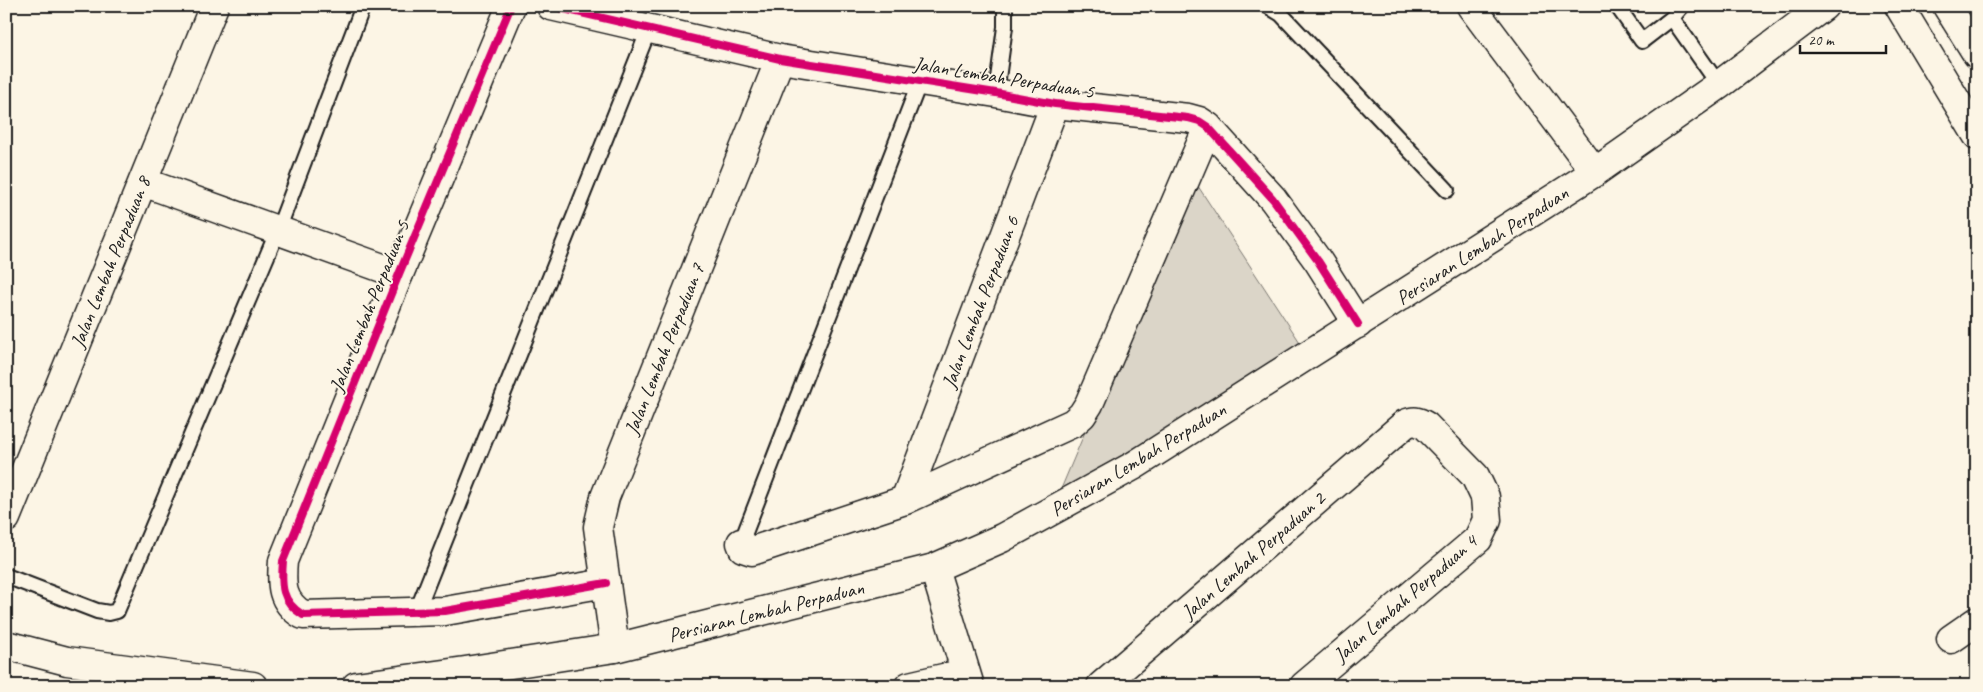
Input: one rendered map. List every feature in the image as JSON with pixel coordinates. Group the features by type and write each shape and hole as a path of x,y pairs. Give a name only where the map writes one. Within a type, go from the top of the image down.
{"street":[{"name":"Jalan Lembah Perpaduan 8","path":"6,518 214,6"},
{"name":"Jalan Lembah Perpaduan 5","path":"416,613 303,615 291,608 284,594 282,578 283,561 399,274 511,6"},
{"name":"Jalan Lembah Perpaduan 5","path":"551,6 780,59 1055,104 1188,118 1199,121 1208,127 1273,199 1318,261 1358,324"},
{"path":"1472,6 1595,172"},
{"name":"Persiaran Lembah Perpaduan","path":"356,686 465,672 615,648 934,568 1002,538 1136,465 1595,172 1718,85 1824,6"},
{"path":"1899,6 1977,135"},
{"path":"1947,6 1977,54"},
{"name":"Jalan Lembah Perpaduan 7","path":"615,648 598,527 605,497 780,59"},
{"name":"Jalan Lembah Perpaduan 6","path":"905,500 1055,104"},
{"path":"740,543 743,548 752,551 905,500 1073,423 1082,415 1089,404 1208,127"},
{"path":"143,182 399,274"},
{"name":"Jalan Lembah Perpaduan 4","path":"1304,686 1478,539 1487,520 1485,497 1475,476 1426,426 1412,421 1405,424"},
{"name":"Jalan Lembah Perpaduan 2","path":"1101,686 1405,424"},
{"path":"908,686 967,680 934,568"},
{"path":"416,613 446,611 606,582"},
{"path":"1951,639 1977,621"},
{"path":"6,645 67,661 253,686"}],"lane":[{"path":"6,576 97,611 109,613 117,611 278,230 362,6"},
{"path":"996,93 1005,27 1005,6"},
{"path":"1268,6 1281,14 1447,190"},
{"path":"1617,6 1642,41 1672,18 1682,6"},
{"path":"1672,18 1718,85"},
{"path":"416,613 648,29"},
{"path":"740,543 920,81"}],"shaded area":[{"path":"1192,177 1307,353 1061,489"}],"cycle path":[{"path":"511,6 399,274 283,561 282,578 284,592 290,604 303,615 445,611 606,583"},
{"path":"551,6 780,59 1055,104 1188,118 1199,121 1208,127 1273,199 1318,261 1358,324"}]}
